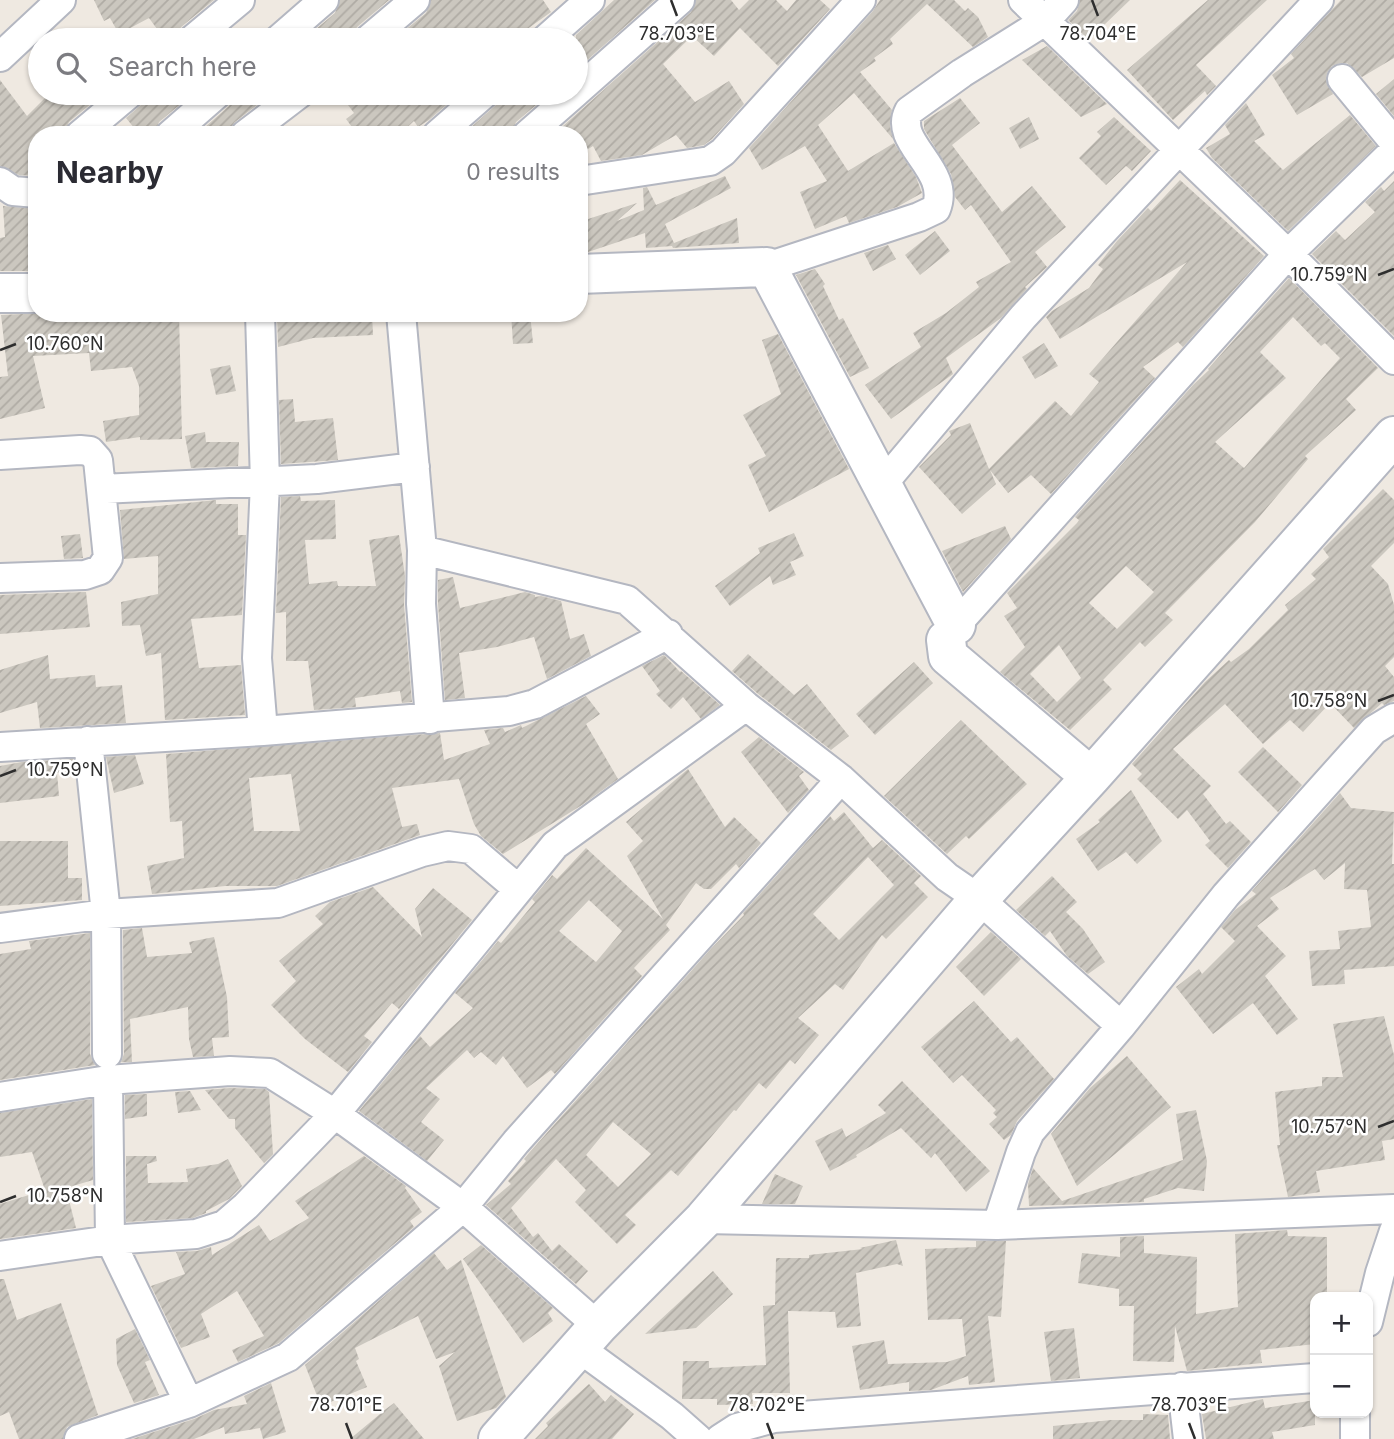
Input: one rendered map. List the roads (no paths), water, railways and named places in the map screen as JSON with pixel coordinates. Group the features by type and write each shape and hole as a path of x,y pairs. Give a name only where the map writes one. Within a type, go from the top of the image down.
{"street":[{"path":"31,28 61,0"},
{"path":"206,28 240,0"},
{"path":"292,28 324,0"},
{"path":"382,28 415,0"},
{"path":"558,28 590,0"},
{"path":"588,81 680,0"},
{"path":"588,180 710,161 723,152 861,0"},
{"path":"1023,0 1288,254 1394,360"},
{"path":"588,274 767,267 936,208 941,196 935,178 905,130 904,120 909,111 962,73 1045,22 1064,0"},
{"path":"881,486 1023,317 1319,0"},
{"path":"0,57 28,31"},
{"path":"1342,79 1394,142"},
{"path":"91,126 116,105"},
{"path":"180,126 204,105"},
{"path":"257,126 284,105"},
{"path":"447,126 471,105"},
{"path":"537,126 560,105"},
{"path":"951,632 1288,254 1394,151"},
{"path":"767,267 881,486 951,632 948,656 1091,777"},
{"path":"0,293 28,293"},
{"path":"260,322 265,483 257,658 263,731"},
{"path":"402,322 422,550 421,604 430,719"},
{"path":"498,1439 589,1337 704,1219 979,899 1394,436"},
{"path":"0,455 90,451 98,460 108,558 100,570 85,575 0,578"},
{"path":"102,489 317,480 415,467"},
{"path":"422,550 627,600 746,706 841,779 947,877 979,899 1121,1026"},
{"path":"0,747 263,731 509,711 535,704 668,634"},
{"path":"0,1256 110,1240 196,1234 224,1225 246,1206 335,1114 517,888 555,845 746,706"},
{"path":"997,1225 1030,1132 1121,1026 1226,895 1374,730 1394,718"},
{"path":"88,741 106,914 110,1240 189,1403"},
{"path":"79,1439 189,1403 288,1357 463,1207 516,1142 841,779"},
{"path":"0,928 106,914 278,903 422,852 449,846 471,849 517,888"},
{"path":"0,1097 108,1067 270,1073 335,1114 463,1207 589,1337 698,1439"},
{"path":"704,1219 997,1225 1394,1209"},
{"path":"1373,1302 1394,1231"},
{"path":"720,1439 737,1428 774,1418 1310,1378"},
{"path":"1182,1387 1188,1439"},
{"path":"1355,1418 1355,1439"}]}
